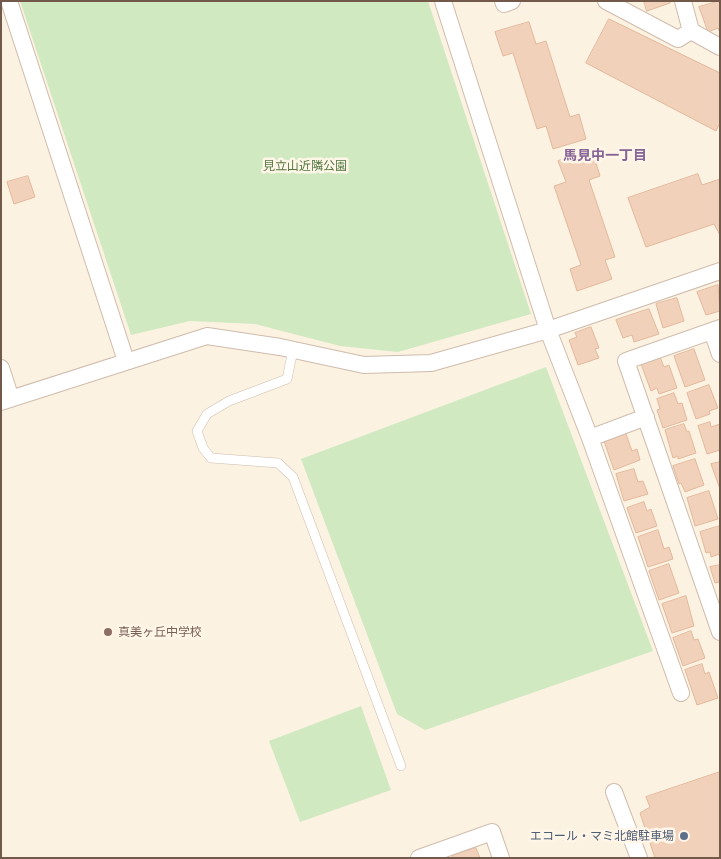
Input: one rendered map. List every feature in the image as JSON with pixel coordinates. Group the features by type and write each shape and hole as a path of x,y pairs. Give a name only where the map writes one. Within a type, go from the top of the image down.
{"street":[{"path":"9,1 9,28 126,361"},
{"path":"443,1 548,330 590,438 681,693"},
{"path":"503,1 504,4 512,1"},
{"path":"606,1 678,39 691,31"},
{"path":"683,1 691,31 720,48"},
{"path":"1,368 6,400 207,336 293,350 364,365 431,363 548,330 720,271"},
{"path":"720,354 716,329 626,361 720,632"},
{"path":"590,438 646,417"},
{"path":"614,792 639,858"},
{"path":"419,858 492,832 501,858"}],"lane":[{"path":"293,350 287,380 229,401 206,414 197,432 203,448 211,458 278,463 293,477 401,766"}],"green space":[{"name":"見立山近隣公園","path":"20,1 428,1 531,314 398,352 340,346 255,324 190,321 131,335"},
{"path":"546,367 653,651 425,730 397,714 301,459"},
{"path":"361,706 391,790 300,822 269,741"}],"building":[{"path":"644,1 670,1 670,3 647,11"},
{"path":"720,1 720,33 718,28 708,32 699,7"},
{"path":"609,19 720,73 720,123 716,131 586,63"},
{"path":"529,22 536,44 546,41 570,117 579,114 586,139 553,149 546,126 537,129 513,53 503,56 495,32"},
{"path":"592,150 600,176 589,180 615,257 605,260 612,279 577,291 570,269 581,265 554,186 566,182 558,161"},
{"path":"698,174 702,185 720,179 720,235 714,224 646,247 628,198"},
{"path":"28,176 35,197 14,204 7,182"},
{"path":"718,285 720,311 706,315 697,292"},
{"path":"677,298 684,321 663,328 656,304"},
{"path":"649,309 659,334 634,342 632,335 623,338 616,320"},
{"path":"591,327 599,348 595,349 599,358 578,365 569,340 577,337 575,333"},
{"path":"694,349 705,380 685,387 674,356"},
{"path":"660,357 664,367 669,365 677,388 659,394 657,388 651,391 641,364"},
{"path":"709,385 718,408 709,411 710,414 696,419 687,393"},
{"path":"674,393 678,404 682,403 687,420 663,428 657,410 660,409 657,399"},
{"path":"710,422 711,427 720,424 720,450 707,454 698,426"},
{"path":"684,424 687,432 689,431 696,453 678,459 678,456 673,458 665,430"},
{"path":"626,434 632,451 637,449 640,460 614,470 604,441"},
{"path":"695,459 704,485 685,492 681,483 679,484 673,466"},
{"path":"720,462 720,489 711,464"},
{"path":"634,469 638,482 643,481 648,494 624,501 616,474"},
{"path":"709,491 718,519 695,526 687,498"},
{"path":"644,502 647,511 651,509 657,526 636,533 627,508"},
{"path":"720,526 720,554 711,557 710,552 706,553 700,532"},
{"path":"658,530 664,549 669,547 673,559 648,567 638,537"},
{"path":"669,564 679,593 659,600 649,571"},
{"path":"720,565 720,587 719,582 715,583 710,567"},
{"path":"686,596 694,626 672,633 662,604"},
{"path":"691,631 694,640 698,639 705,658 683,666 673,638"},
{"path":"702,664 705,674 709,672 718,698 697,705 685,670"},
{"name":"エコール・マミ北館駐車場","path":"720,772 720,858 655,858 640,813 650,807 646,797"},
{"path":"476,848 480,858 452,858 452,856"}],"place":[{"name":"真美ヶ丘中学校","path":"108,632"},
{"name":"エコール・マミ北館駐車場","path":"684,836"}],"district":[{"name":"馬見中一丁目","path":"605,155"}]}
